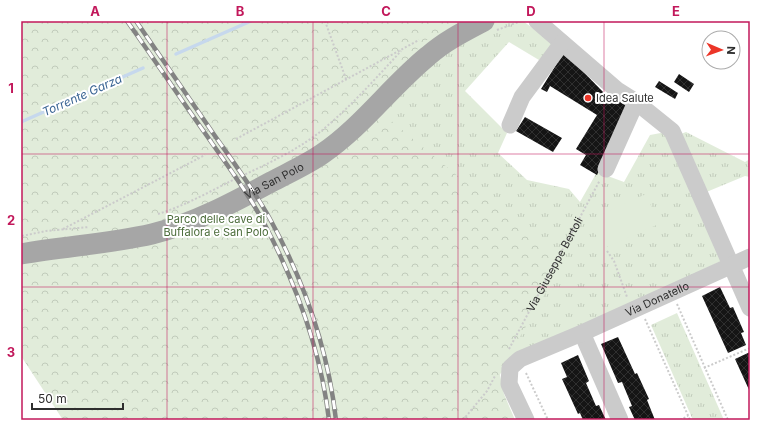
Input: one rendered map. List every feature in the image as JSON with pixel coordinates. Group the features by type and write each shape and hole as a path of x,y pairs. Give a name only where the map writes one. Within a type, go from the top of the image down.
{"main road":[{"name":"Via San Polo","path":"21,254 53,248 124,240 154,233 180,225 243,197 322,154 353,128 428,55 484,21"}],"street":[{"path":"537,21 617,90 636,102 672,131 750,308"},
{"path":"510,125 522,97 562,43"},
{"path":"606,169 636,102"},
{"name":"Via Donatello","path":"514,355 582,333 750,257"},
{"path":"582,333 620,420"},
{"path":"514,355 510,368 509,384 526,420"}],"path":[{"path":"325,21 346,79"},
{"path":"152,216 192,200 283,156 304,144 345,110 401,51 236,139"},
{"path":"61,230 205,155"},
{"name":"Via Giuseppe Bertoli","path":"514,355 606,169"},
{"path":"21,236 90,226"},
{"path":"607,251 614,261 628,300"},
{"path":"672,292 728,420"},
{"path":"642,314 690,420"},
{"path":"704,368 750,348"},
{"path":"514,355 548,420"},
{"path":"463,420 487,391 497,371"},
{"path":"680,420 688,416"}],"green space":[{"path":"21,21 523,21 554,44 539,60 509,42 465,91 507,133 498,153 527,180 569,189 580,202 597,172 624,182 650,135 666,132 721,261 499,374"},
{"name":"Parco delle cave di Buffalora e San Polo","path":"21,21 463,21 428,39 366,100 563,263 504,364 500,375 504,394 515,420 63,420 21,356"},
{"path":"686,132 745,162 750,159 750,177 745,176 704,193 678,135"},
{"path":"646,194 659,224 602,249 589,220"},
{"path":"677,313 724,420 693,420 651,325"}],"building":[{"path":"564,52 605,94 631,107 597,175 580,165 586,155 576,149 597,115 550,86 547,92 541,89"},
{"path":"679,74 694,84 689,92 674,82"},
{"path":"659,81 678,93 675,99 655,87"},
{"path":"525,117 562,138 553,152 516,131"},
{"path":"720,287 730,308 733,307 744,332 741,333 746,345 728,353 702,296"},
{"path":"618,337 635,374 637,373 649,399 647,400 655,420 635,420 629,407 632,406 622,382 618,383 601,344"},
{"path":"750,352 750,392 735,359"},
{"path":"578,355 589,381 586,383 596,406 599,405 606,420 583,420 580,413 578,414 562,379 567,377 561,363"}],"waterway":[{"name":"Torrente Garza","path":"176,54 251,21"},
{"name":"Torrente Garza","path":"21,122 143,68"}],"railway":[{"path":"127,21 238,180 277,248 297,296 314,345 329,420"},
{"path":"136,21 251,187 270,219 294,267 313,316 327,368 336,420"}],"place":[{"name":"Idea Salute","path":"588,98"}]}
